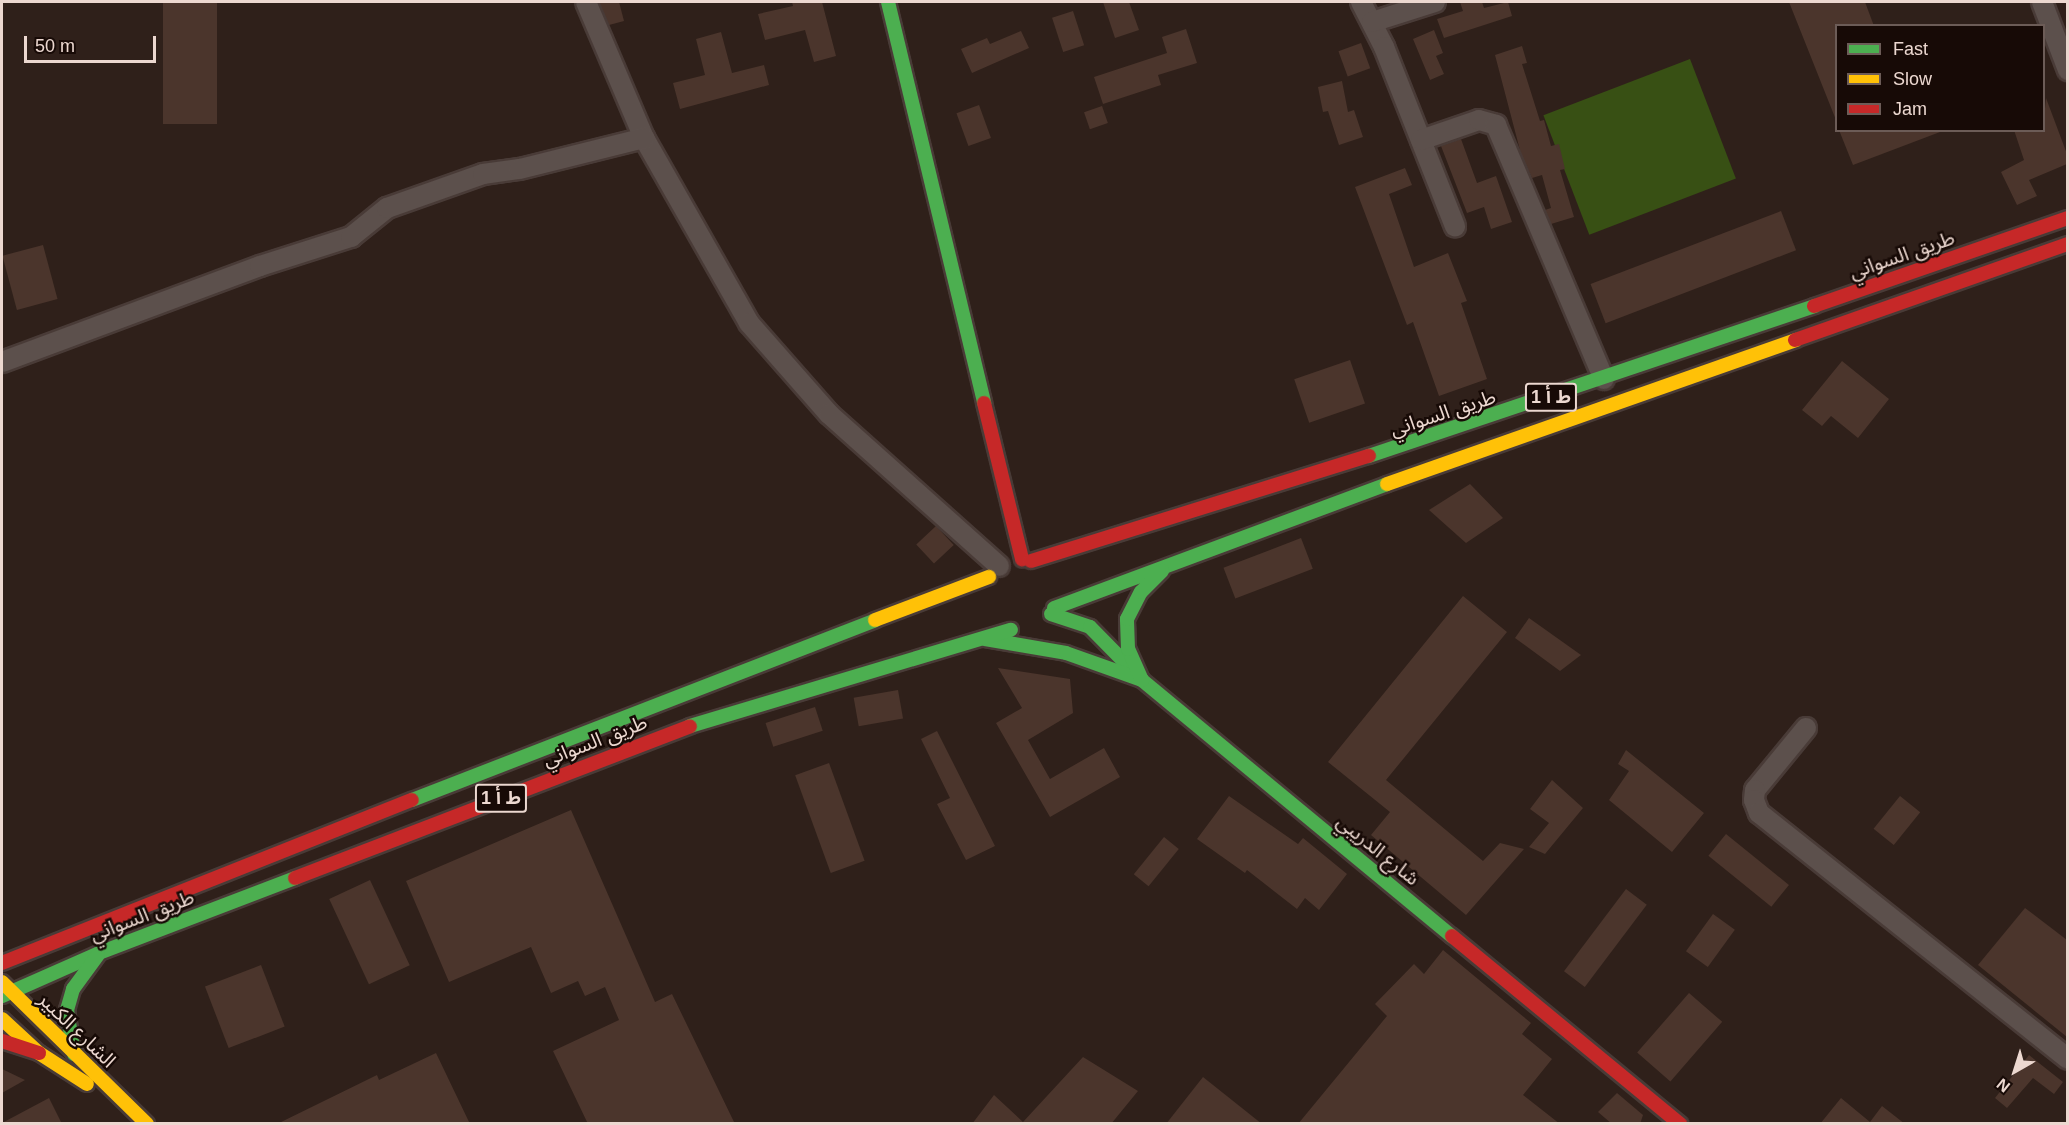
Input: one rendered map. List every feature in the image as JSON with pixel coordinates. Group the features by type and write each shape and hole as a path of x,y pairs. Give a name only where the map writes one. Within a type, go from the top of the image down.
{"main road":[{"path":"888,2 1026,560 1045,569"},
{"name":"طريق السواني","path":"2,963 710,682 1026,560 1451,431 2067,218"},
{"name":"ط أ 1","path":"1050,615 1375,488 2067,244"},
{"path":"1142,680 1128,649 1127,619 1142,592 1165,569"},
{"path":"985,592 994,572"},
{"path":"1050,615 1056,591"},
{"name":"شارع الدريبي","path":"1050,615 1090,627 1142,680 1678,1123"},
{"name":"طريق السواني","path":"4,990 740,707 1017,630 997,622"},
{"path":"982,638 1048,648 1142,680"},
{"path":"74,1054 67,1010 73,988 99,953"},
{"name":"الشارع الكبير","path":"4,990 74,1054 125,1106 147,1124"},
{"name":"الشارع الكبير","path":"2,1019 39,1053 125,1106"},
{"path":"2,1041 39,1053"}],"street":[{"path":"586,2 644,138 748,323 829,414 994,572"},
{"path":"1361,2 1372,22 1455,226"},
{"path":"1372,22 1435,2"},
{"path":"2042,2 2067,70"},
{"path":"1421,140 1479,120 1496,125 1604,379"},
{"path":"2,362 260,266 351,237 387,208 483,174 520,169 644,138"},
{"path":"1806,728 1755,790 1754,800 1759,813 2067,1059"}],"green space":[{"path":"1690,59 1736,178 1589,235 1543,115"}],"building":[{"path":"163,2 217,2 217,124 163,124"},
{"path":"599,2 619,2 624,21 609,25"},
{"path":"792,2 822,2 836,56 814,62 805,30 765,40 758,14 793,6"},
{"path":"1103,2 1129,2 1139,30 1115,38"},
{"path":"1460,2 1482,2 1484,8 1508,2 1512,16 1444,38 1437,19 1463,11"},
{"path":"1789,2 1865,2 1873,24 1835,24 1835,117"},
{"path":"1073,11 1084,45 1063,52 1052,18"},
{"path":"1186,29 1197,63 1158,75 1161,85 1103,104 1094,77 1167,53 1162,37"},
{"path":"1434,30 1443,53 1436,56 1444,74 1430,80 1413,39"},
{"path":"1021,31 1029,48 972,73 961,49 987,38 990,44"},
{"path":"721,32 732,73 764,65 769,85 680,109 673,83 705,75 696,39"},
{"path":"1361,43 1370,68 1348,77 1338,51"},
{"path":"1522,46 1527,63 1522,64 1540,121 1544,120 1551,146 1559,144 1565,169 1560,170 1574,217 1551,224 1545,210 1551,208 1542,175 1532,178 1521,154 1495,55"},
{"path":"1342,81 1348,112 1354,110 1363,137 1339,145 1328,111 1323,112 1318,87"},
{"path":"2046,98 2067,154 2067,164 2029,180 2037,196 2017,205 2001,172 2024,160 2015,132 2045,132"},
{"path":"979,105 991,138 968,146 956,113"},
{"path":"1102,106 1108,123 1090,129 1084,112"},
{"path":"1840,132 1940,132 1853,165"},
{"path":"1461,139 1477,183 1496,176 1512,222 1491,229 1484,207 1467,213 1441,146"},
{"path":"1405,168 1412,185 1389,194 1414,267 1448,253 1467,301 1461,303 1487,379 1439,396 1413,322 1407,325 1355,187"},
{"path":"1781,211 1796,250 1606,323 1591,284"},
{"path":"43,245 57,299 17,310 2,256"},
{"path":"1350,360 1365,403 1309,423 1294,379"},
{"path":"1842,361 1889,399 1858,438 1831,416 1822,426 1802,410"},
{"path":"1470,484 1503,518 1466,543 1429,510"},
{"path":"936,526 954,545 934,563 916,544"},
{"path":"1301,538 1313,569 1235,599 1224,568"},
{"path":"1463,596 1507,632 1386,780 1483,861 1500,843 1524,849 1466,915 1371,835 1390,812 1328,762"},
{"path":"1529,618 1581,655 1560,671 1515,638"},
{"path":"998,668 1070,679 1073,713 1028,740 1050,779 1104,748 1120,777 1050,817 996,723 1022,708"},
{"path":"898,690 903,719 859,726 854,698"},
{"path":"815,707 823,731 773,747 766,723"},
{"path":"937,731 995,846 966,860 937,804 950,798 921,739"},
{"path":"1626,750 1704,813 1672,852 1609,800 1629,771 1618,764"},
{"path":"829,763 865,861 831,873 795,775"},
{"path":"1552,780 1583,808 1545,854 1529,847 1549,823 1530,809"},
{"path":"1229,796 1298,844 1303,838 1347,874 1319,910 1305,898 1297,909 1247,870 1245,873 1197,839"},
{"path":"1900,796 1920,812 1894,845 1874,829"},
{"path":"571,810 655,1002 672,994 735,1124 588,1124 553,1051 619,1020 605,987 585,996 578,981 551,993 531,947 449,982 406,881"},
{"path":"1726,834 1789,885 1771,907 1708,856"},
{"path":"1164,837 1179,849 1149,886 1134,874"},
{"path":"370,880 410,965 369,984 329,899"},
{"path":"1626,889 1647,905 1585,987 1564,971"},
{"path":"2025,908 2067,940 2067,1037 1978,965"},
{"path":"1713,914 1735,930 1708,967 1686,951"},
{"path":"1443,950 1531,1023 1522,1034 1552,1059 1523,1095 1560,1124 1298,1124 1387,1016 1375,1004 1414,964 1424,974"},
{"path":"261,965 285,1027 229,1048 205,987"},
{"path":"1689,993 1722,1022 1670,1081 1637,1053"},
{"path":"436,1053 470,1124 277,1124 377,1075 379,1080"},
{"path":"2029,1055 2063,1082 2054,1094 2033,1078 2007,1108 1995,1098"},
{"path":"1083,1057 1138,1091 1111,1124 972,1124 994,1095 1023,1122"},
{"path":"2,1069 25,1080 2,1093"},
{"path":"1203,1077 1262,1124 1166,1124"},
{"path":"1617,1093 1643,1115 1640,1124 1612,1124 1598,1112"},
{"path":"49,1098 62,1124 2,1124 2,1123"},
{"path":"1841,1098 1870,1122 1882,1106 1905,1124 1820,1124"}],"traffic: fast":[{"path":"888,2 984,403"},
{"path":"1369,456 1814,306"},
{"path":"1054,608 1387,484"},
{"path":"1142,680 1128,649 1127,619 1141,592 1162,571"},
{"path":"1051,614 1090,627 1142,680 1452,936"},
{"path":"412,800 875,620"},
{"path":"690,726 1011,630"},
{"path":"985,639 1066,653 1142,680"},
{"path":"2,996 99,953 295,878"},
{"path":"74,1054 67,1010 73,989 98,955"}],"traffic: slow":[{"path":"1387,484 1795,340"},
{"path":"875,620 989,577"},
{"path":"2,982 147,1124"},
{"path":"2,1019 39,1053 87,1084"}],"traffic: jam":[{"path":"1814,306 2068,218"},
{"path":"1795,340 2068,244"},
{"path":"984,403 1022,559"},
{"path":"1031,561 1369,456"},
{"path":"295,878 690,726"},
{"path":"2,963 412,800"},
{"path":"1452,936 1680,1124"},
{"path":"2,1041 39,1053"}]}
